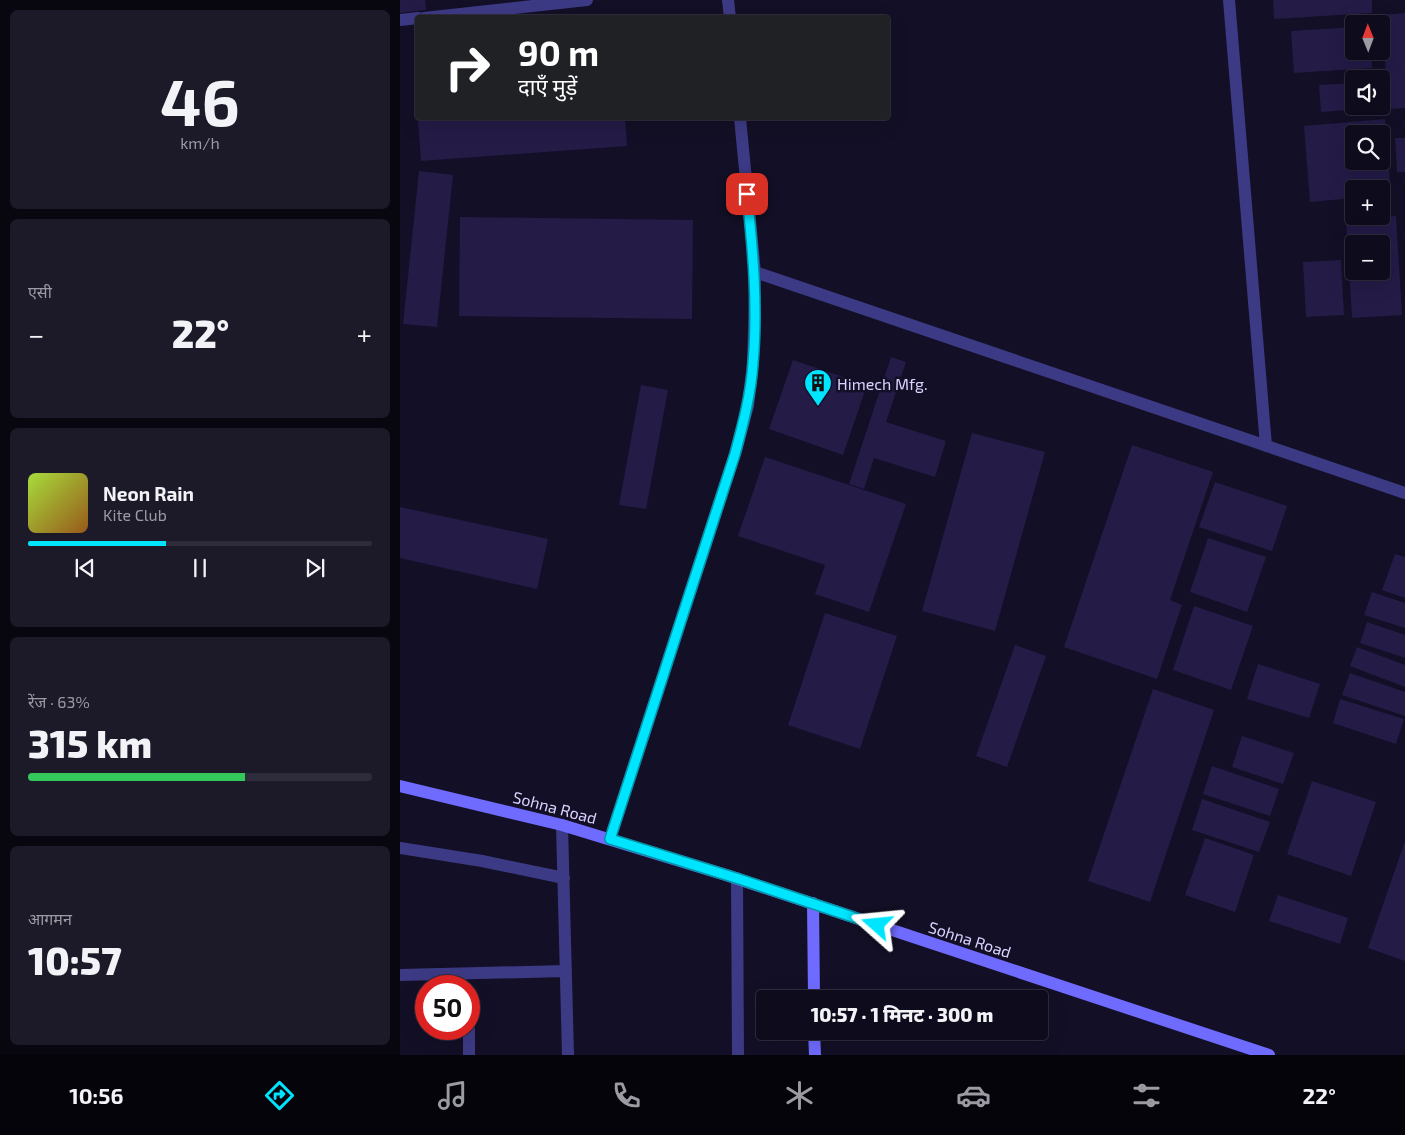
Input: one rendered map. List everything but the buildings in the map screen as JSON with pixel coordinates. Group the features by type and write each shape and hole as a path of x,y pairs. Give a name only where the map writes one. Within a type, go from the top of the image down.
{"main road":[{"name":"Sohna Road","path":"400,786 562,824 736,878 1269,1055"},
{"path":"813,904 814,990"},
{"path":"814,1040 815,1055"}],"street":[{"path":"451,15 587,0"},
{"path":"728,0 730,15"},
{"path":"1229,0 1266,446"},
{"path":"400,20 415,18"},
{"path":"610,839 735,454 748,406 754,363 755,272 740,120"},
{"path":"755,272 1405,493"},
{"path":"562,824 568,1055"},
{"path":"400,848 482,861 564,878"},
{"path":"736,878 738,1055"},
{"path":"480,979 566,971"},
{"path":"400,975 415,976"},
{"path":"469,1040 469,1055"}],"place":[{"name":"Himech Mfg.","path":"818,407"}],"route":[{"path":"747,194 755,272 754,363 748,406 735,454 610,839 736,878 877,925"}]}
